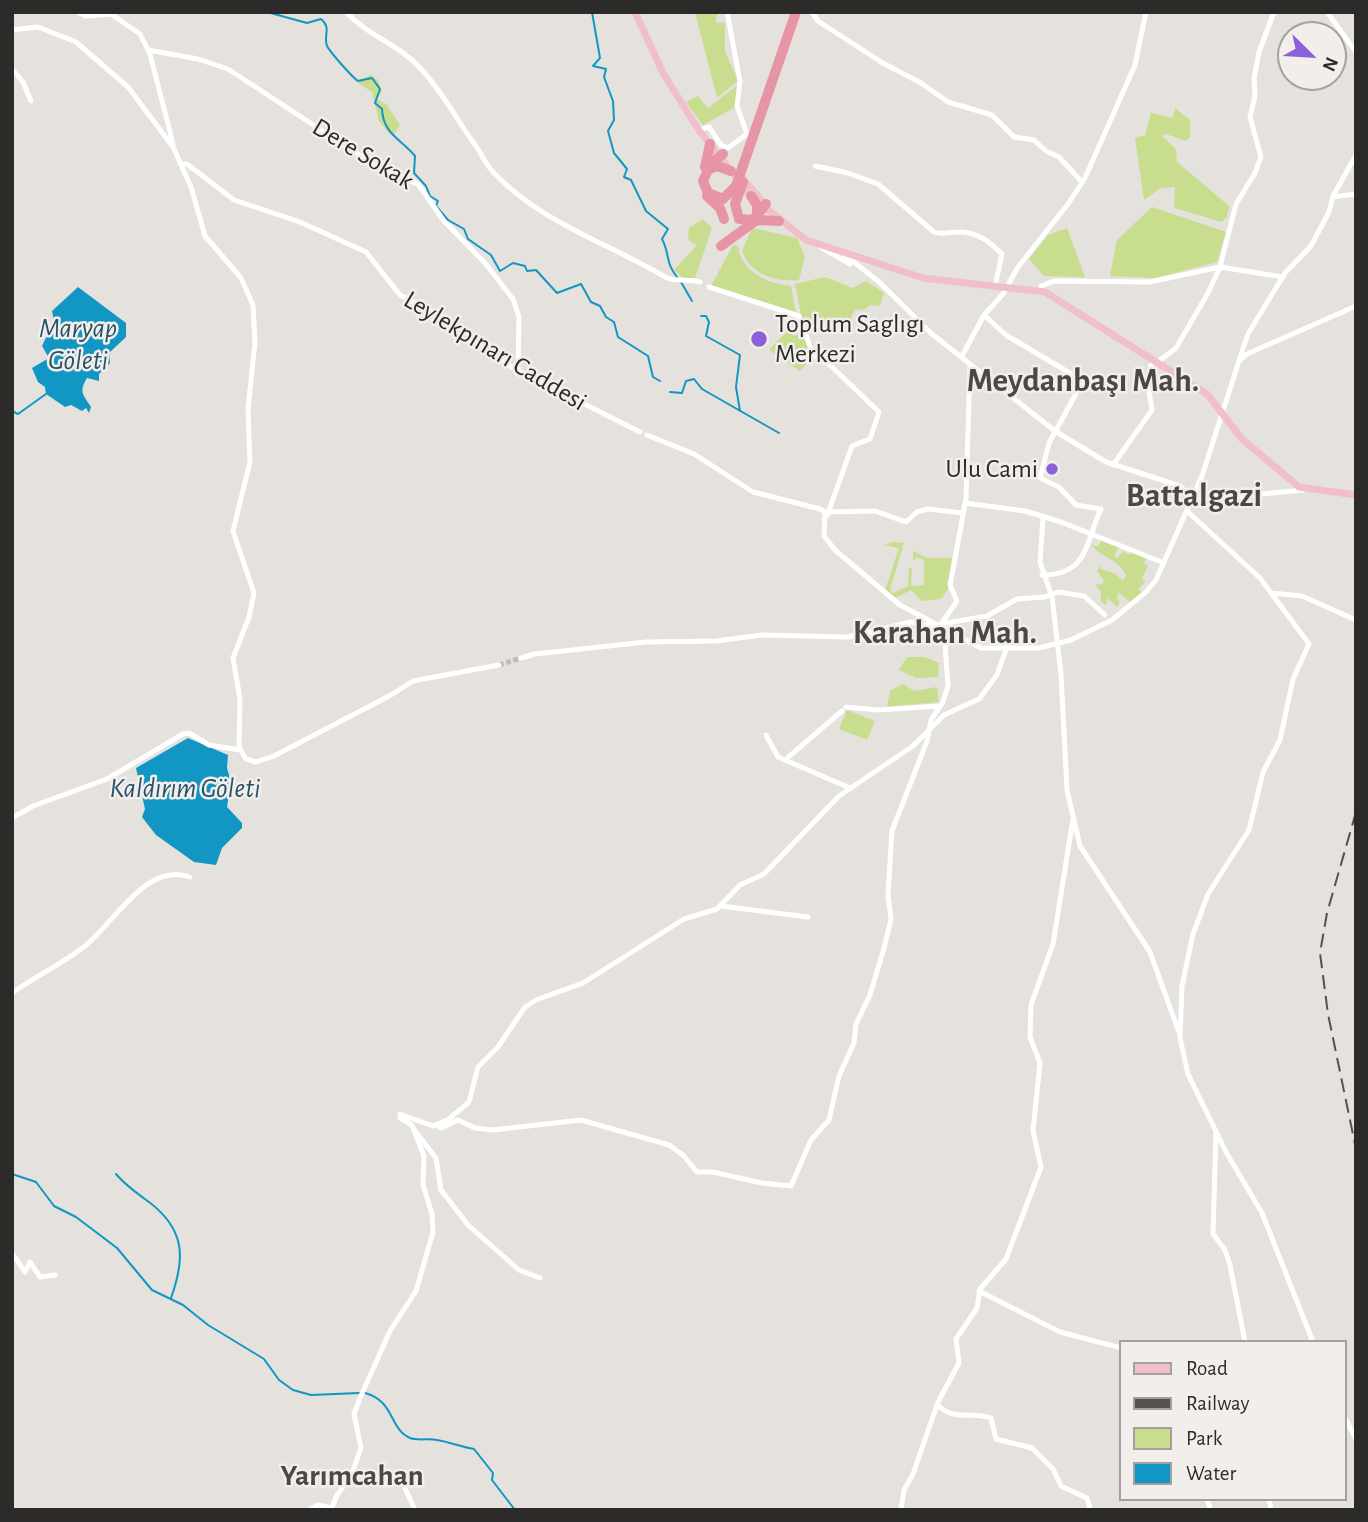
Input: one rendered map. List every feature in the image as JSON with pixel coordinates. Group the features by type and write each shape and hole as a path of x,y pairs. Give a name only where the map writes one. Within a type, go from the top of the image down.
{"highway":[{"path":"763,211 748,221 739,219 735,204 798,12"},
{"path":"710,144 708,167 701,185 724,219"},
{"path":"722,157 708,167 703,181 713,197 723,199 738,189"},
{"path":"708,167 731,171"},
{"path":"751,196 763,211 779,221"},
{"path":"721,246 763,211"}],"main road":[{"path":"637,12 667,71 731,171 751,196"},
{"path":"637,12 663,73 710,144 763,211 843,251 923,278 1045,292 1154,363 1207,390 1222,411 1260,452 1305,488"},
{"path":"779,221 816,245 930,274 996,282 1007,286 1041,286 1154,363"},
{"path":"1222,411 1226,420 1257,454 1305,488 1356,493"}],"street":[{"path":"77,12 86,16 111,14 137,31 148,51 173,148 203,237 239,280 247,297 255,342 248,409 250,462 233,531 254,596 233,658 238,681 240,750 246,759 256,762 274,756 391,695 409,682 499,665"},
{"path":"346,12 361,29 401,49 421,68 452,106 489,168 517,195 553,219 665,277 676,281 689,279 700,282"},
{"path":"704,129 709,127 721,145 728,148 747,134 737,106 740,81 727,12"},
{"path":"812,12 818,21 881,62 921,83 948,103 992,115 1018,139 1034,140 1046,151 1059,157 1082,182"},
{"path":"962,356 984,315 1082,182 1135,65 1146,12"},
{"path":"1112,465 1152,410 1148,386 1154,363 1182,339 1220,267 1236,204 1251,181 1261,157 1250,113 1255,96 1254,79 1259,52 1274,12"},
{"path":"1327,12 1356,52"},
{"path":"12,31 38,27 80,44 128,87 173,148"},
{"name":"Dere Sokak","path":"148,51 198,59 228,69 382,170 418,184 439,216 489,268 513,299 519,317 518,370"},
{"path":"12,69 23,82 31,101"},
{"path":"709,287 799,316 813,355 831,366 879,412 870,439 852,446 825,513 823,532 835,550 900,605 974,647 1039,648 1055,645 1087,633 1125,610 1146,593 1164,563 1187,511 1219,426 1248,334 1283,277 1311,246 1356,155"},
{"name":"Leylekpınarı Caddesi","path":"180,164 187,164 234,200 303,223 366,252 376,262 394,290 445,317 518,370 640,432"},
{"path":"815,166 848,173 878,184 934,232 943,235 971,233 984,238 1002,254 996,282"},
{"path":"1333,197 1356,194"},
{"path":"816,245 880,282"},
{"path":"843,251 880,282 912,317 962,356 1005,395 1055,431 1112,465 1180,486 1192,498 1231,497 1305,488"},
{"path":"1041,286 1054,281 1150,282 1220,267 1283,277"},
{"path":"1239,361 1247,354 1356,306"},
{"path":"984,315 1006,335 1083,381 1055,431 1040,478 1059,487 1076,505 1101,509 1089,532 1088,549 1080,561 1066,573 1042,575"},
{"path":"540,1278 519,1270 468,1225 440,1190 436,1158 413,1128 400,1118 400,1114 441,1128 458,1120 475,1128 493,1130 577,1119 669,1145 683,1155 697,1172 713,1172 762,1183 791,1186 811,1140 829,1120 840,1073 854,1043 856,1024 880,962 891,919 888,894 892,831 927,741 926,733 948,686 940,626 957,601 950,585 954,557 961,542 965,503 970,364"},
{"path":"1219,426 1226,420"},
{"path":"647,435 694,454 753,492 825,513 875,511 906,522 922,510 941,509 962,513"},
{"path":"965,503 1025,511 1089,532 1164,563"},
{"path":"1180,1035 1182,986 1193,934 1208,894 1249,830 1263,772 1280,740 1293,679 1308,651 1305,635 1261,578 1187,511"},
{"path":"1043,518 1042,575 1051,595 1055,645 1061,674 1063,743 1073,819 1080,846 1150,952 1180,1035 1185,1065 1216,1130 1262,1213 1312,1340"},
{"path":"522,658 535,653 646,642 716,641 766,634 848,636 911,622 940,626 987,616 1017,599 1076,593 1091,600 1105,615"},
{"path":"1272,593 1302,596 1356,621"},
{"path":"438,1126 469,1102 478,1067 498,1047 528,1004 583,983 681,921 720,906 737,887 764,874 825,809 850,788 913,746 944,715 974,704 988,690 1018,628"},
{"path":"785,760 844,709 940,706"},
{"path":"12,818 33,806 103,781 147,758 181,734 190,733 211,746 240,750"},
{"path":"766,735 774,752 785,760 850,788"},
{"path":"901,1510 904,1490 913,1474 937,1404 959,1363 956,1339 977,1308 979,1291 1008,1254 1041,1167 1033,1131 1040,1063 1030,1037 1031,1004 1051,951 1073,819"},
{"path":"12,993 59,966 89,943 123,910 134,892 173,873 190,877"},
{"path":"720,906 808,917"},
{"path":"309,1510 318,1505 331,1509 351,1476 361,1448 354,1414 390,1331 416,1291 433,1232 432,1214 422,1181 424,1158 413,1128"},
{"path":"1216,1130 1213,1234 1225,1250 1239,1296 1243,1340"},
{"path":"12,1253 25,1272 30,1262 40,1277 55,1275"},
{"path":"979,1291 1060,1332 1120,1348"},
{"path":"937,1404 962,1417 991,1418 996,1439 1032,1448 1054,1469 1062,1486 1087,1498 1091,1510"},
{"path":"1347,1422 1356,1439"},
{"path":"405,1488 415,1510"}],"green space":[{"path":"695,12 718,12 715,22 725,23 725,51 738,81 717,98"},
{"path":"371,75 378,80 382,92 377,99 386,104 400,125 394,134 390,134 379,121 372,92 355,81"},
{"path":"739,84 737,106 703,125 686,102 698,96 708,108"},
{"path":"1175,108 1190,120 1190,137 1186,141 1166,134 1162,136 1176,149 1177,162 1229,206 1227,217 1222,222 1174,208 1175,187 1161,188 1144,200 1135,138 1145,135 1151,113 1173,118"},
{"path":"1152,207 1226,232 1217,262 1155,278 1110,276 1117,240"},
{"path":"703,219 712,228 695,278 683,278 674,270 697,245 688,240 689,228"},
{"path":"752,228 797,238 805,257 799,280 773,278 751,266 742,251"},
{"path":"1067,228 1085,277 1044,276 1029,259 1048,235"},
{"path":"733,245 738,246 744,263 757,275 791,286 796,314 711,286"},
{"path":"825,277 853,288 866,281 884,293 880,306 870,305 864,310 855,309 849,323 803,324 795,284"},
{"path":"787,331 795,336 802,331 812,358 800,371 769,350"},
{"path":"1102,539 1120,545 1114,556 1118,558 1123,551 1146,558 1144,564 1148,566 1142,578 1145,582 1138,589 1142,593 1131,603 1119,593 1117,599 1120,602 1117,607 1108,598 1106,605 1101,602 1101,592 1095,584 1101,585 1104,581 1097,571 1101,565 1101,569 1114,573 1123,581 1126,576 1119,566 1099,553 1091,544 1098,547"},
{"path":"892,542 904,543 890,590 893,593 908,586 909,569 912,567 911,586 924,585 924,560 917,557 913,561 913,551 928,558 952,558 948,589 941,599 922,601 911,590 895,598 885,590 899,548 884,545"},
{"path":"907,657 924,657 939,663 938,677 916,678 899,670"},
{"path":"903,684 914,691 937,687 939,702 887,707 890,691"},
{"path":"847,710 875,721 867,740 839,729"}],"water":[{"name":"Maryap Göleti","path":"78,287 126,323 126,337 109,353 110,363 99,374 99,381 87,378 84,383 82,391 91,407 89,413 86,408 82,411 71,405 65,407 46,394 45,387 38,382 32,368 49,358 42,346 54,321 52,311"},
{"name":"Kaldırım Göleti","path":"188,738 228,755 227,768 231,782 227,807 242,823 242,828 222,848 216,865 194,862 156,835 142,817 145,809 136,768"}],"waterway":[{"path":"267,12 307,23 321,19 327,29 327,46 337,59 358,81 372,78 380,89 375,103 382,109 389,130 415,156 414,173 426,186 430,196 438,201 436,206 448,220 464,229 468,239 491,255 500,271 513,263 525,266 527,271 536,270 557,293 581,284 591,302 600,306 606,317 614,322 618,337 648,356 653,377 660,381"},
{"path":"592,12 600,58 593,66 606,69 604,77 613,101 614,120 608,131 614,153 627,169 624,177 631,180 646,211 668,229 662,239 677,277"},
{"path":"681,282 692,301"},
{"path":"701,316 706,316 709,322 706,336 740,355 736,387 740,411"},
{"path":"670,392 682,393 686,381 694,379 702,389 779,433"},
{"path":"12,411 18,414 46,394"},
{"path":"12,1174 36,1182 54,1206 76,1217 117,1248 152,1290 183,1305 208,1325 264,1359 279,1380 293,1390 311,1395 359,1393"},
{"path":"116,1174 161,1213 176,1234 180,1258 171,1298"},
{"path":"365,1393 382,1402 398,1428 410,1438 437,1440 474,1449 493,1473 492,1480 515,1510"}],"tunnel":[{"path":"499,665 521,658"}],"railway":[{"path":"1356,812 1327,913 1320,953 1328,1014 1356,1149"}],"place":[{"name":"Toplum Saglıgı Merkezi","path":"759,339"},
{"name":"Ulu Cami","path":"1052,469"}],"district":[{"name":"Meydanbaşı Mah.","path":"1083,381"},
{"name":"Battalgazi","path":"1194,496"},
{"name":"Karahan Mah.","path":"945,633"},
{"name":"Yarımcahan","path":"352,1476"}]}
